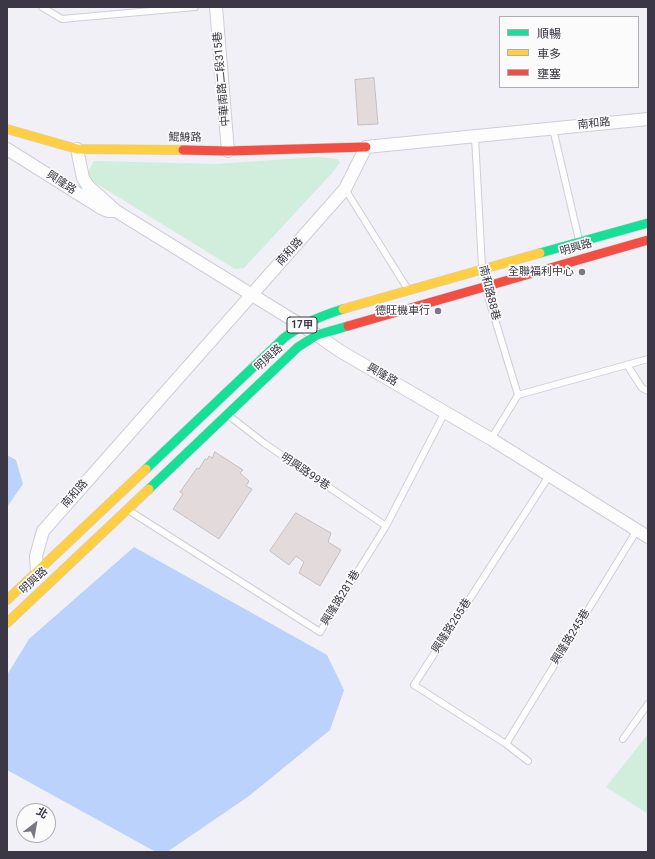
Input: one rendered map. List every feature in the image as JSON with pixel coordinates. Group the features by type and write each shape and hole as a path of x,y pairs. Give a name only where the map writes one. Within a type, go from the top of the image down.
{"main road":[{"name":"鯤鯓路","path":"7,129 77,149 228,151 366,147"},
{"name":"明興路","path":"7,623 298,347 317,335 579,243 648,223"},
{"name":"明興路","path":"7,600 285,337 302,325 324,315 409,290 484,277 648,240"}],"street":[{"name":"中華南路二段315巷","path":"216,7 228,151"},
{"name":"南和路","path":"37,572 36,556 43,531 345,189 366,147 648,119"},
{"name":"興隆路","path":"7,149 101,208 108,211 116,211"},
{"name":"興隆路","path":"77,149 83,178 88,186 116,211 302,325 340,351 491,439 648,537"}],"lane":[{"path":"42,7 62,19 195,7"},
{"path":"553,128 579,243"},
{"name":"南和路88巷","path":"475,137 484,277 518,394"},
{"path":"345,189 409,290"},
{"path":"491,439 518,394 648,359"},
{"path":"627,365 642,388 648,391"},
{"name":"興隆路281巷","path":"114,500 320,632 386,526 445,412"},
{"name":"明興路99巷","path":"227,414 264,443 386,526"},
{"name":"興隆路265巷","path":"506,744 414,685 549,476"},
{"name":"興隆路245巷","path":"506,744 637,530"},
{"path":"623,739 648,704"},
{"path":"506,744 528,761"}],"green space":[{"path":"317,157 337,159 340,162 333,172 244,268 235,269 89,179 89,170 94,161 215,164"},
{"path":"648,734 648,814 606,787"}],"water":[{"path":"7,455 16,460 23,484 7,507"},
{"path":"134,547 327,655 344,690 330,730 249,796 167,852 156,852 7,770 7,675 29,639"}],"building":[{"path":"374,78 378,124 358,125 355,80"},
{"path":"215,452 243,470 240,473 249,481 246,486 252,489 219,539 173,509 183,494 180,492 197,468 199,469 205,459 207,460 209,456 212,458"},
{"path":"296,513 331,533 328,542 341,550 320,586 299,573 304,562 296,556 289,565 270,551"}],"traffic: fast":[{"path":"540,253 648,223"},
{"path":"146,469 285,337 313,320 343,309"},
{"path":"149,489 298,347 317,335 348,326"}],"traffic: slow":[{"path":"7,129 77,149 183,150"},
{"path":"343,309 540,253"},
{"path":"7,600 146,469"},
{"path":"7,623 149,489"}],"traffic: jam":[{"path":"183,150 228,151 366,147"},
{"path":"348,326 648,240"}],"place":[{"name":"全聯福利中心","path":"582,272"},
{"name":"德旺機車行","path":"438,311"}]}
